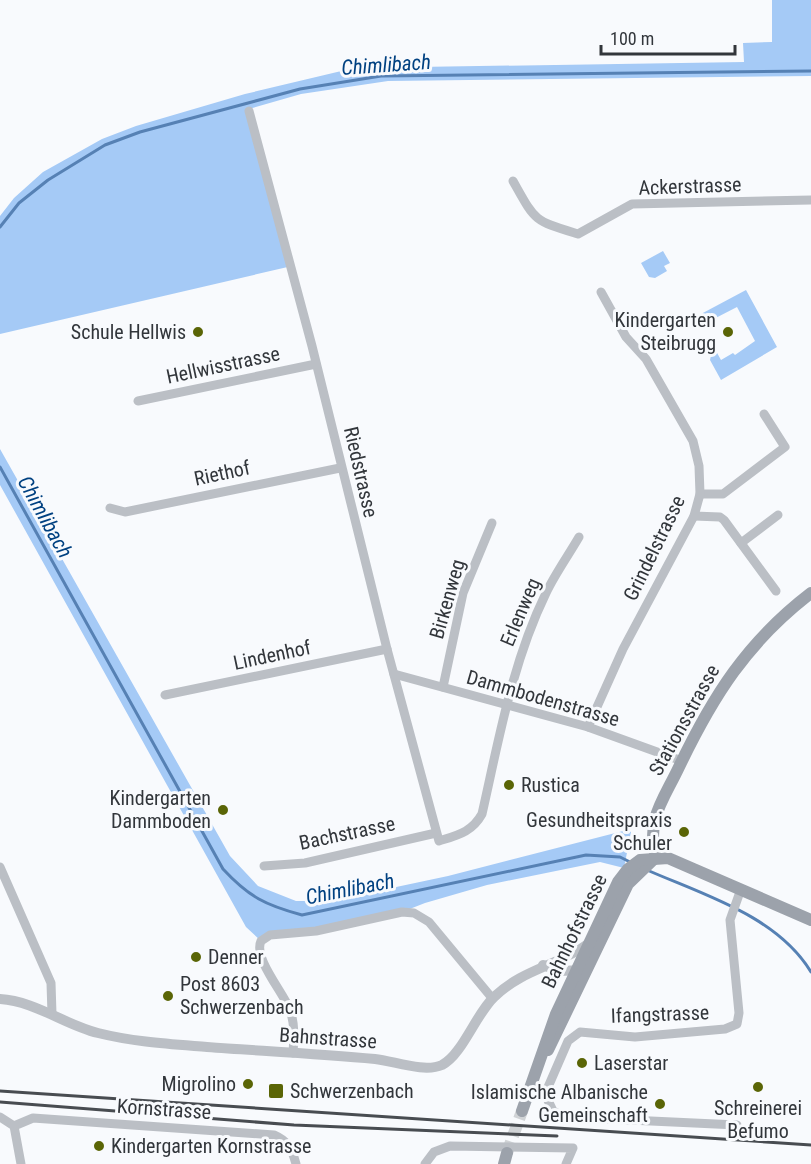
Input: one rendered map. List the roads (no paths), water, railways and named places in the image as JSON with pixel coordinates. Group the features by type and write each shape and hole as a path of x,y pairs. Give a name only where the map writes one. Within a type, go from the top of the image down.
{"main road":[{"name":"Stationsstrasse","path":"649,861 651,829 710,704 734,669 773,625 811,594"},
{"path":"649,861 668,858 738,894 811,920"},
{"name":"Bahnhofstrasse","path":"540,1063 544,1042 564,996 582,974 588,944 618,882 649,861"},
{"name":"Bahnhofstrasse","path":"522,1111 540,1063 633,871"}],"street":[{"name":"Riedstrasse","path":"249,111 316,364 340,468 387,649 438,837"},
{"path":"513,181 532,215 538,221 578,234 578,245"},
{"name":"Ackerstrasse","path":"578,234 632,204 811,200"},
{"name":"Grindelstrasse","path":"588,728 623,649 694,516 700,494 699,466 693,441 646,359 626,337 601,292"},
{"name":"Hellwisstrasse","path":"138,401 316,364"},
{"path":"700,494 723,494 785,447 764,414"},
{"name":"Riethof","path":"110,508 125,512 340,468"},
{"path":"741,543 778,515"},
{"path":"694,516 720,517 776,591"},
{"name":"Birkenweg","path":"443,687 463,593 492,523"},
{"name":"Erlenweg","path":"505,706 521,652 546,592 579,537"},
{"name":"Lindenhof","path":"165,695 387,649"},
{"name":"Dammbodenstrasse","path":"394,674 588,728 682,761"},
{"name":"Bachstrasse","path":"264,866 305,863 463,834 476,824 482,814 505,706"},
{"path":"0,867 51,983 52,1014"},
{"name":"Ifangstrasse","path":"737,1125 565,1117 553,1112 545,1094 568,1041 580,1032 635,1037 725,1029 737,1024 739,1013 730,914 738,894"},
{"path":"293,1053 294,1030 291,1013 260,955 261,941 270,935 316,931 402,912 414,913 429,922 492,998"},
{"name":"Bahnstrasse","path":"0,999 10,999 95,1032 134,1041 393,1061 435,1068 449,1060 492,998 513,981 588,944"},
{"path":"560,959 568,961 582,974"},
{"path":"543,965 559,971 582,974"},
{"path":"559,971 564,996"},
{"path":"0,1117 14,1126 21,1164"},
{"name":"Kornstrasse","path":"14,1126 33,1118 274,1135 284,1140 292,1150 296,1164"},
{"path":"425,1164 434,1152 450,1146 573,1148 566,1164"}],"waterway":[{"name":"Chimlibach","path":"0,227 19,203 48,180 105,145 140,132 300,89 381,76 811,71"},
{"name":"Chimlibach","path":"0,467 223,869 241,887 258,899 302,915 586,855 620,857 630,862"},
{"name":"Chimlibach","path":"647,870 715,898 759,922 797,953 811,972"}],"tunnel":[{"path":"507,1153 522,1111"}],"railway":[{"path":"0,1091 811,1145"},
{"path":"0,1102 294,1125 557,1136"}],"place":[{"name":"Schule Hellwis","path":"198,332"},
{"name":"Kindergarten Steibrugg","path":"728,332"},
{"name":"Rustica","path":"509,785"},
{"name":"Kindergarten Dammboden","path":"223,810"},
{"name":"Gesundheitspraxis Schuler","path":"684,832"},
{"name":"Denner","path":"196,957"},
{"name":"Post 8603 Schwerzenbach","path":"168,996"},
{"name":"Laserstar","path":"582,1063"},
{"name":"Migrolino","path":"248,1084"},
{"name":"Schreinerei Befumo","path":"758,1087"},
{"name":"Schwerzenbach","path":"276,1091"},
{"name":"Islamische Albanische Gemeinschaft","path":"660,1104"},
{"name":"Kindergarten Kornstrasse","path":"99,1146"}]}
